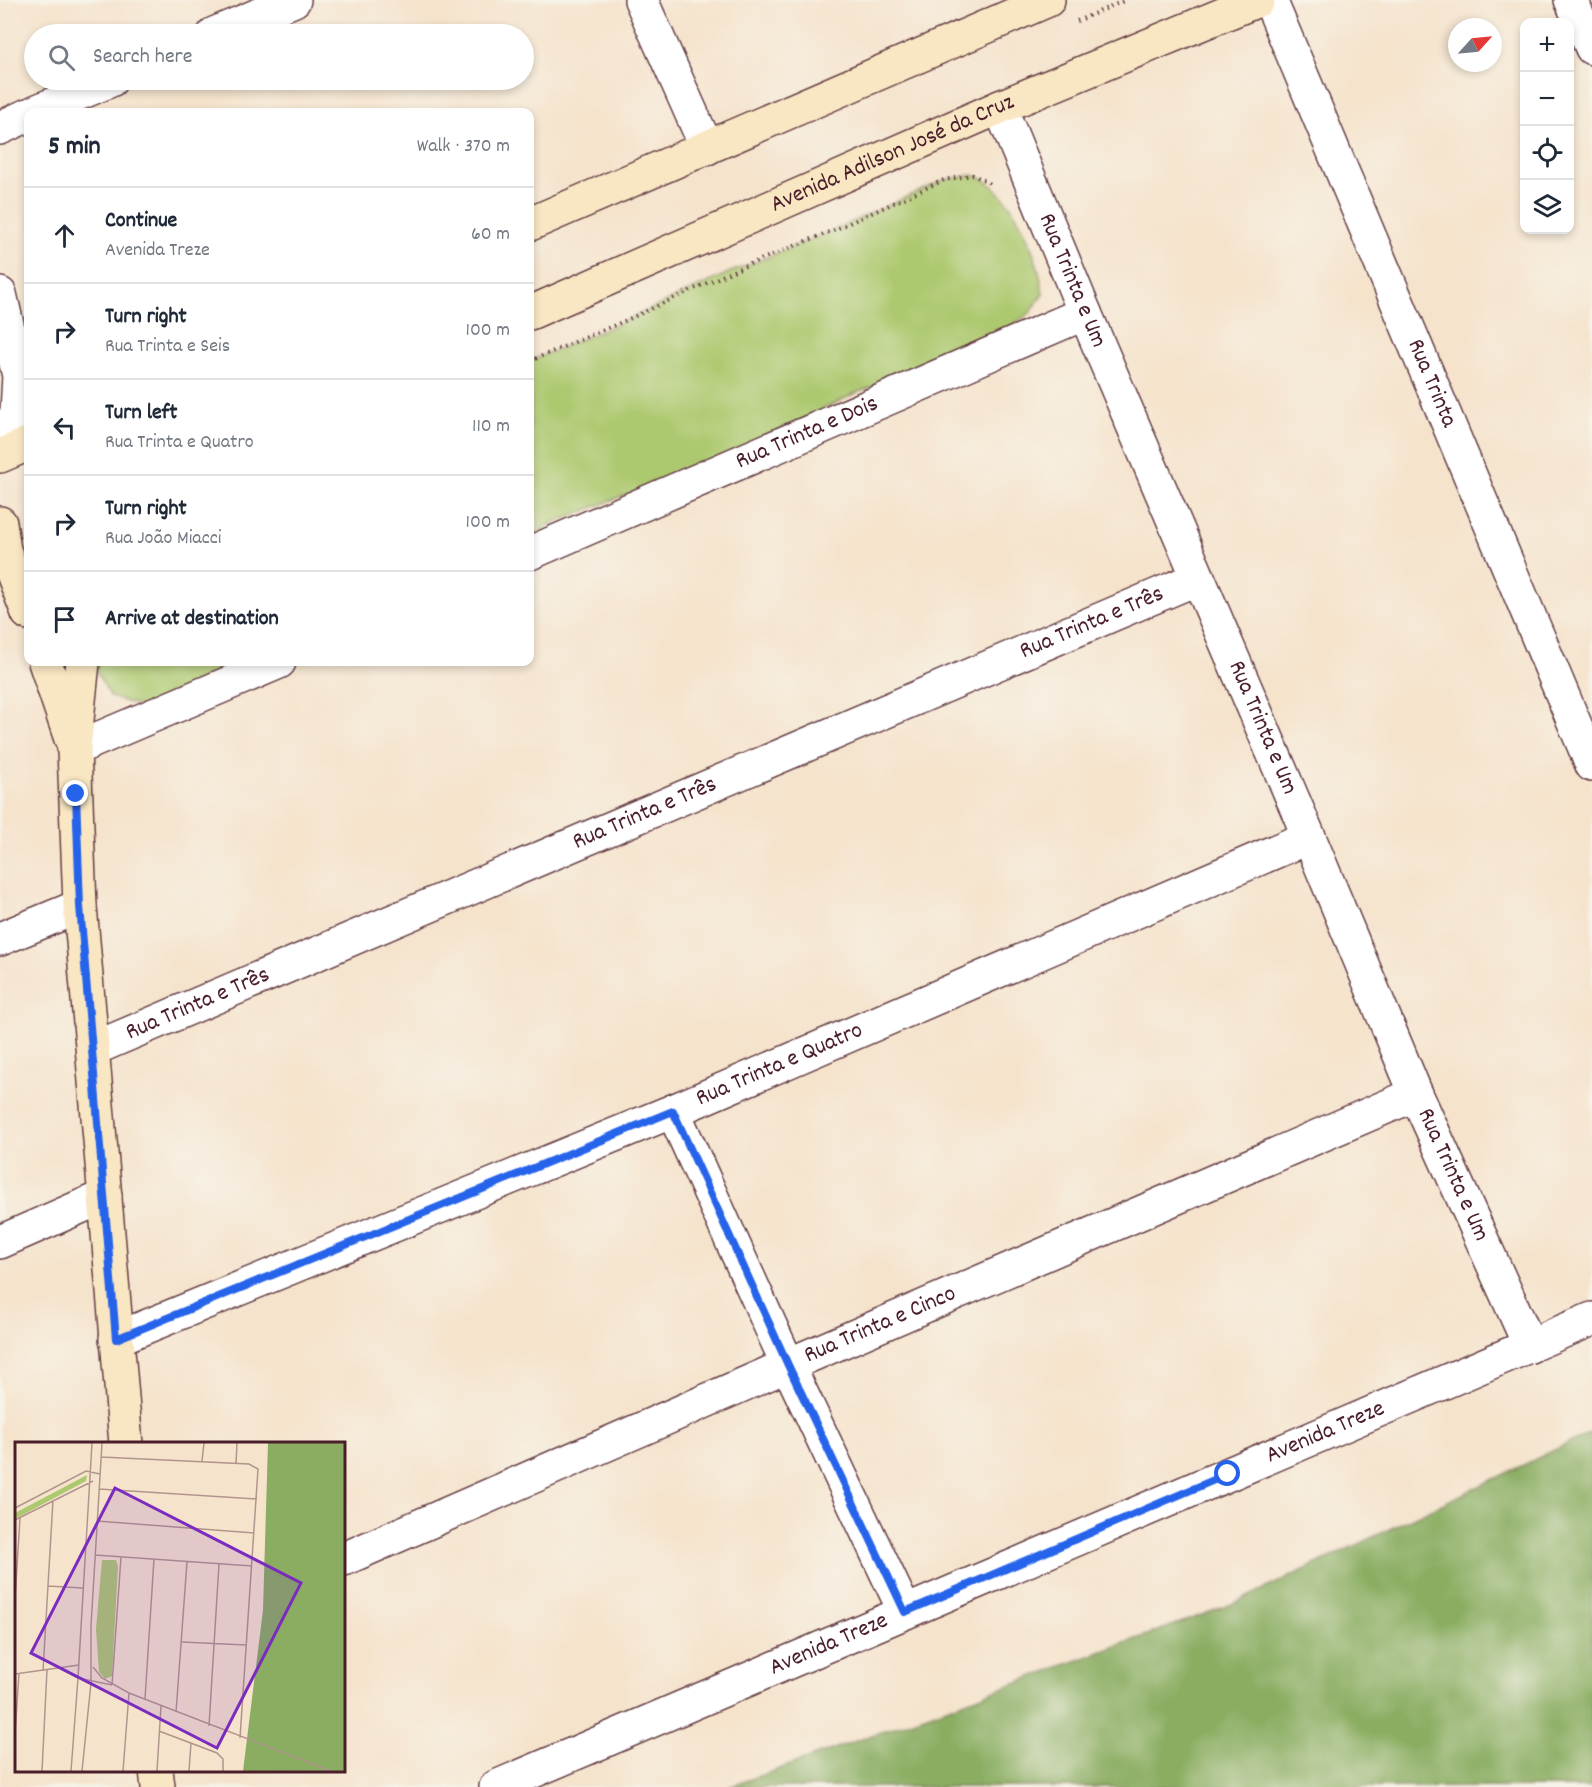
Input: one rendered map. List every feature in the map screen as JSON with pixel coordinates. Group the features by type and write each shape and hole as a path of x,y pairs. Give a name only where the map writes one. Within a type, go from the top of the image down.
{"main road":[{"path":"534,222 1048,0"},
{"name":"Avenida Adilson José da Cruz","path":"534,311 1000,107 1257,0"},
{"path":"0,456 24,446"},
{"path":"0,523 4,550 21,574 24,591"},
{"path":"46,666 74,749"},
{"path":"84,666 74,749 80,906 126,1442"},
{"path":"156,1772 158,1787"}],"street":[{"path":"238,24 294,0"},
{"path":"641,0 707,148"},
{"name":"Rua Trinta","path":"1270,0 1592,765"},
{"path":"1571,0 1592,48"},
{"path":"44,108 87,90"},
{"name":"Rua Trinta e Um","path":"1000,107 1084,313 1309,837 1416,1094 1530,1346"},
{"path":"0,128 24,118"},
{"path":"0,293 24,324"},
{"path":"0,293 19,376 17,412 0,449"},
{"name":"Rua Trinta e Dois","path":"534,551 1084,313"},
{"name":"Rua Trinta e Três","path":"93,1049 1198,578"},
{"path":"74,749 270,666"},
{"name":"Rua Trinta e Quatro","path":"116,1339 673,1111 1309,837"},
{"path":"0,939 80,906"},
{"name":"Rua Trinta e Cinco","path":"345,1558 1416,1094"},
{"path":"673,1111 788,1365 905,1612"},
{"path":"0,1242 105,1196"},
{"name":"Avenida Treze","path":"496,1787 1592,1319"}],"path":[{"path":"534,359 944,180 973,175 988,182 994,188"}],"green space":[{"path":"973,175 986,180 1000,193 1018,218 1032,248 1043,293 1031,312 1008,328 967,342 773,434 680,474 553,523 534,534 534,359 944,180"},
{"path":"93,666 235,666 142,707 111,697"},
{"path":"1592,1432 1592,1787 729,1787 1235,1603"}],"route":[{"path":"76,794 80,906 116,1339 673,1111 788,1365 905,1612 1228,1474"}]}
